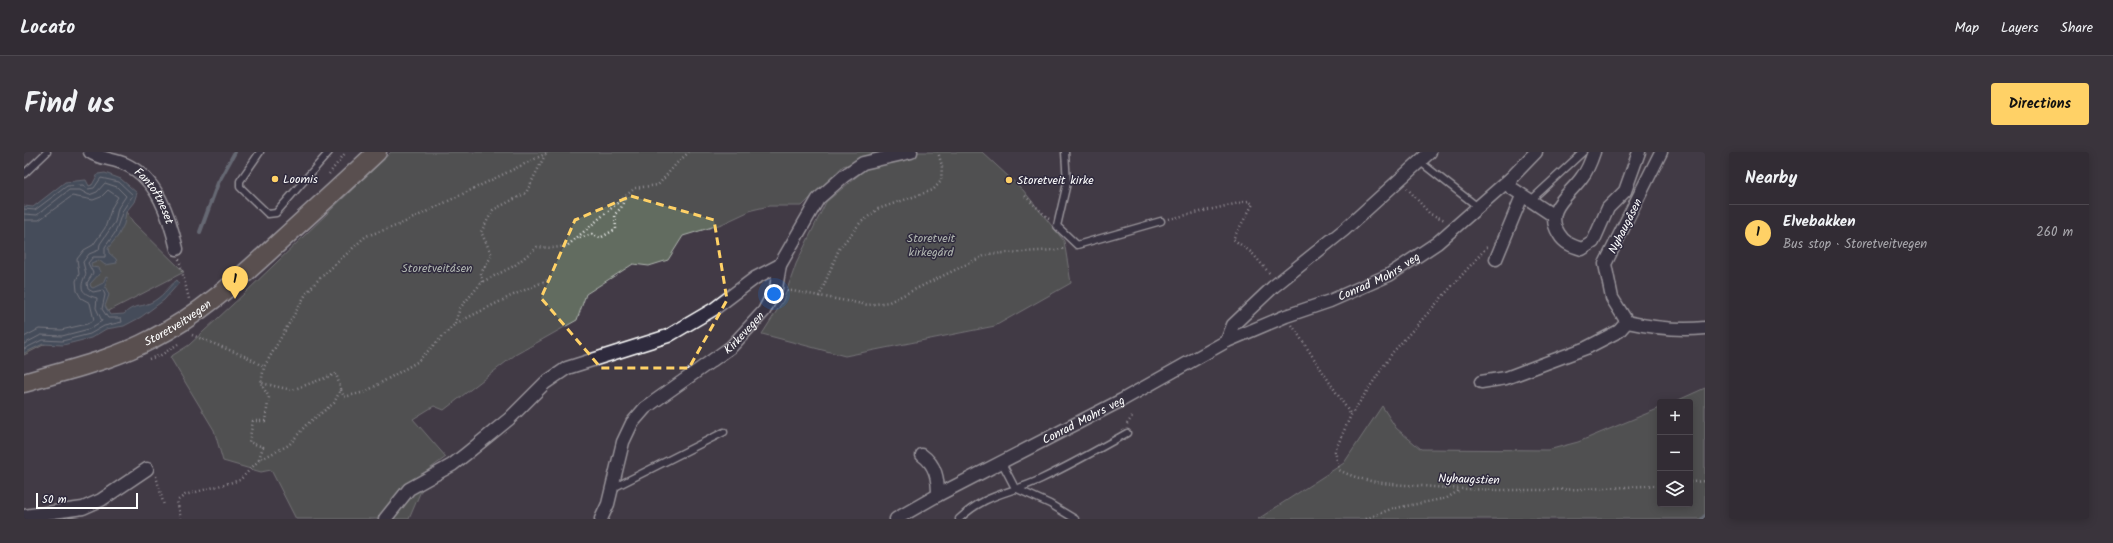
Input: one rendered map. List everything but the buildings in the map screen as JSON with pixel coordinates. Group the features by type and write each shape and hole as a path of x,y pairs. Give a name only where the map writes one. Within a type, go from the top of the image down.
{"main road":[{"name":"Storetveitvegen","path":"24,383 120,354 153,339 186,319 224,291 262,258 377,152"}],"street":[{"name":"Fantoftneset","path":"90,152 126,164 144,177 165,207 177,249"},
{"name":"Kirkevegen","path":"600,519 608,504 623,442 632,423 645,408 731,347 764,312 776,288 780,265 818,199 844,176 863,163 911,152"},
{"path":"1227,341 1233,325 1267,292 1344,230 1398,179 1430,152"},
{"name":"Conrad Mohrs veg","path":"896,519 938,495 1122,400 1227,341 1286,316 1330,301 1389,275 1437,243 1511,178 1536,152"},
{"path":"1590,152 1587,171 1559,203 1554,216 1557,232 1568,244 1582,249 1593,242 1608,208 1625,191 1639,152"},
{"name":"Nyhaugåsen","path":"1627,322 1612,298 1604,264 1661,152"},
{"path":"1511,178 1510,187 1526,199 1554,216"},
{"path":"1496,259 1526,199"},
{"path":"385,519 409,489 452,465 509,419 555,375 567,368 668,336 714,309 754,278 780,265"},
{"path":"1481,382 1506,378 1586,348 1619,332 1627,322 1652,328 1681,330 1705,328"},
{"path":"922,455 935,470 938,481 938,495"},
{"path":"24,516 83,508 101,500 149,470"}],"lane":[{"path":"24,174 48,152"},
{"path":"260,152 240,181 240,187 268,214 276,213 329,152"},
{"path":"1064,152 1067,183 1057,226 1077,245 1161,221"},
{"path":"1526,199 1590,152"},
{"path":"1419,161 1478,207"},
{"path":"612,489 724,432"},
{"path":"959,519 998,493 1042,479 1127,433"},
{"path":"1002,463 1015,488 1050,504 1075,519"}],"path":[{"path":"328,176 346,152"},
{"path":"259,460 263,447 249,442 253,420 265,421 269,398 261,383 264,367 306,294 316,282 366,236 399,225 549,152"},
{"path":"454,324 460,308 482,282 514,266 537,247 552,248 567,246 578,239 635,188 658,185 677,162 689,152"},
{"path":"819,298 839,249 860,223 878,209 933,190 941,181 942,166 938,152"},
{"path":"482,282 481,273 492,255 481,232 493,210 526,193 546,154"},
{"path":"1398,179 1430,214 1457,225"},
{"path":"1025,196 1057,226"},
{"path":"578,239 592,234 600,238 616,229 615,214 621,208 625,197"},
{"path":"1161,221 1248,201 1253,204 1233,239 1242,246"},
{"path":"776,288 819,298 868,306 889,302 988,254 1056,250 1077,245"},
{"name":"Nyhaugstien","path":"1488,246 1393,352 1351,416 1334,452 1339,470 1357,479 1461,490 1591,489 1657,484"},
{"path":"177,249 189,300"},
{"path":"261,383 292,390 336,374 344,397 365,392 417,362 454,324 550,279"},
{"path":"183,304 195,295"},
{"path":"1286,316 1351,416"},
{"path":"192,335 247,357 264,367"},
{"path":"181,519 178,501 185,494 240,480 259,460 289,445 306,425 334,403 341,389"},
{"path":"149,470 158,479 160,496 164,506"},
{"path":"1693,482 1705,481"},
{"path":"1366,519 1391,509 1447,498 1461,490"}],"highlighted area":[{"path":"631,196 714,220 727,300 689,368 601,368 541,298 575,220"}],"green space":[{"name":"Storetveitåsen","path":"391,152 896,152 843,166 802,206 769,206 752,210 722,224 683,236 668,260 649,266 633,264 586,294 577,320 515,355 444,410 434,406 413,419 446,457 413,481 423,486 409,519 296,519 271,470 261,472 223,461 214,430 170,357 189,345"},
{"name":"Storetveit kirkegård","path":"917,152 982,152 1023,190 1064,241 1071,283 995,326 845,356 762,334 783,301 796,264 826,202 867,168"},
{"path":"104,179 133,222 184,272 24,355 24,217"},
{"path":"1705,388 1705,519 1258,519 1344,463 1382,406 1396,428 1421,449 1548,450 1578,442 1657,409 1657,507 1693,507 1693,399 1681,399"}],"water":[{"path":"105,173 121,179 137,193 134,202 126,212 124,224 118,236 108,248 109,253 116,259 117,263 105,265 99,260 91,263 92,267 99,268 101,272 90,284 91,287 93,288 103,283 106,276 108,277 105,286 109,295 105,306 110,315 124,314 134,307 150,303 177,280 179,283 164,300 141,317 124,326 106,329 91,338 63,345 43,344 24,353 24,206 33,207 65,182 86,180 89,186 92,185 98,174"}],"waterway":[{"path":"200,232 218,183 235,152"},
{"path":"1702,519 1705,516"}],"place":[{"name":"Loomis","path":"275,179"},
{"name":"Storetveit kirke","path":"1009,180"},
{"name":"Elvebakken","path":"235,299"}]}
